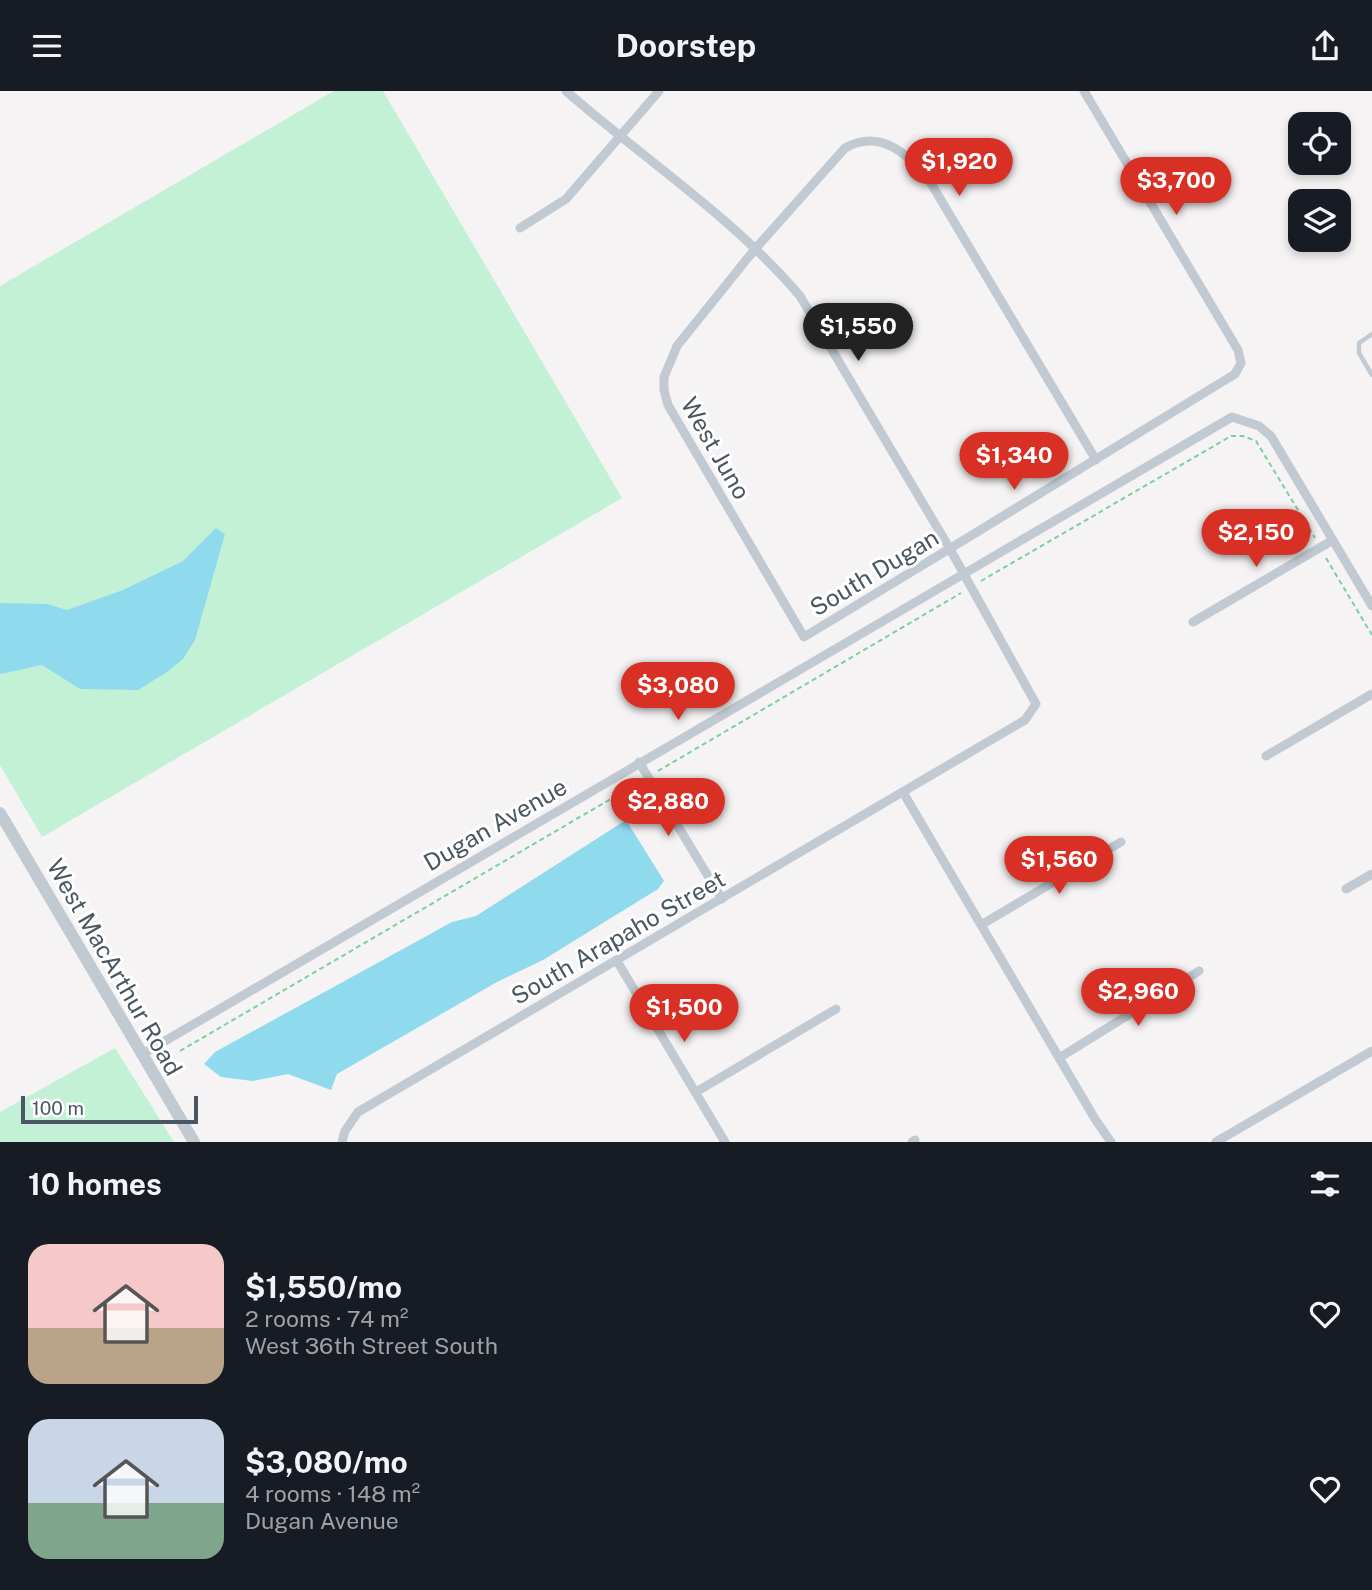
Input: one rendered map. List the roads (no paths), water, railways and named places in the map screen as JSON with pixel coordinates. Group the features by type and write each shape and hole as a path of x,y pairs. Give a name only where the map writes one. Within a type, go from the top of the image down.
{"street":[{"path":"566,91 696,195 780,272 812,314 950,549 961,574"},
{"path":"520,228 566,199 659,91"},
{"name":"South Dugan","path":"804,637 1236,374 1240,368 1242,357 1084,91"},
{"name":"West Juno","path":"804,637 675,417 663,390 666,368 677,346 755,249 845,148 853,143 873,140 895,148 916,164 937,191 1096,460"},
{"name":"Dugan Avenue","path":"141,1055 1232,417 1259,426 1271,436 1333,540"},
{"path":"1194,622 1333,540 1372,606"},
{"name":"South Arapaho Street","path":"342,1142 345,1131 358,1112 904,794 1025,720 1036,704 1033,696 961,574"},
{"path":"1266,756 1372,694"},
{"path":"639,762 722,899"},
{"path":"904,794 1111,1142"},
{"name":"West MacArthur Road","path":"0,813 194,1142"},
{"path":"981,925 1121,842"},
{"path":"1346,889 1372,874"},
{"path":"617,961 725,1142"},
{"path":"1059,1058 1199,971"},
{"path":"696,1091 836,1009"},
{"path":"1216,1142 1372,1051"}],"lane":[{"path":"1372,334 1359,343 1359,353 1372,375"}],"water":[{"path":"216,528 225,534 195,640 183,659 167,672 138,690 80,689 42,665 0,674 0,603 47,604 67,610 123,590 183,561"},
{"path":"626,820 664,881 658,889 543,960 497,982 337,1074 331,1090 288,1074 253,1081 221,1077 204,1064 215,1052 452,922 476,916"}]}
